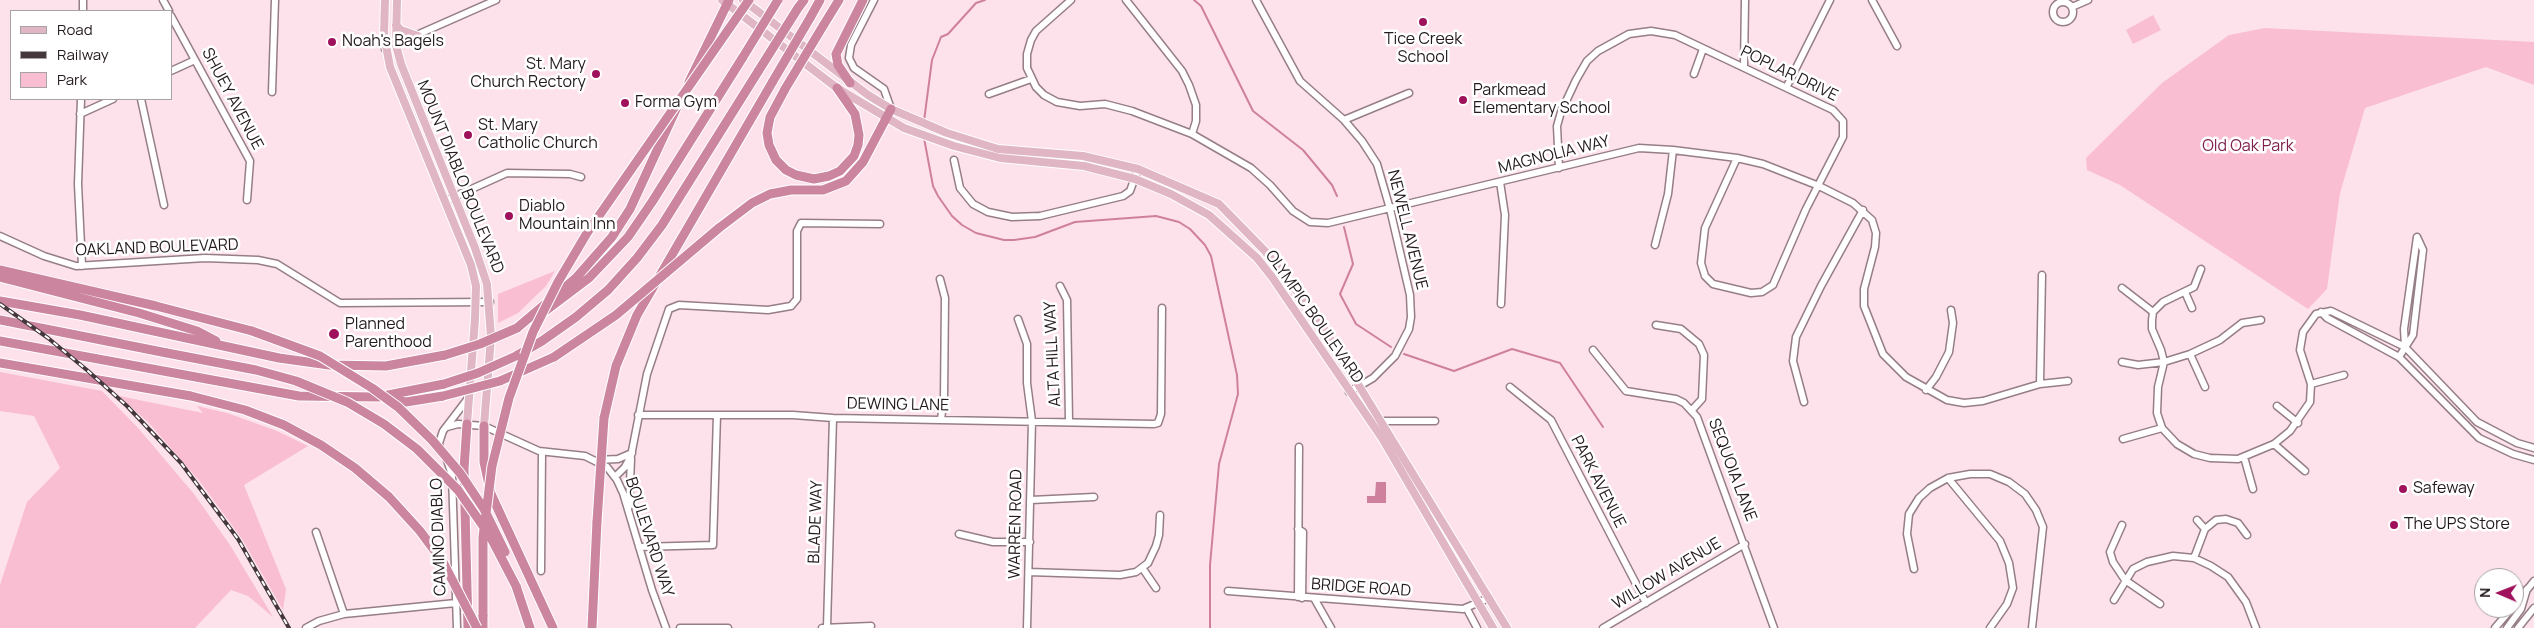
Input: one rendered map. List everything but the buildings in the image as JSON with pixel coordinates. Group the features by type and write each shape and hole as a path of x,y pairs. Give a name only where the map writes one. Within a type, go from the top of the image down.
{"highway":[{"path":"483,628 483,536 492,466 509,398 533,332 579,245 750,0"},
{"path":"0,301 80,315 279,358 344,366 400,364 445,355 480,344 517,328 573,292 599,269 623,243 652,202 778,0"},
{"path":"592,628 604,418 616,366 637,315 820,0"},
{"path":"837,88 854,114 859,134 854,156 840,170 830,176 814,179 796,175 786,170 776,160 769,146 767,133 770,117 839,0"},
{"path":"850,83 838,65 836,54 863,0"},
{"path":"517,328 576,278 601,251 621,224 726,1"},
{"path":"0,341 285,394 327,398 378,397 444,384 484,370 516,356 542,341 576,317 608,290 637,258 662,225 801,4"},
{"path":"378,397 406,402 442,396 500,381 554,357 616,315 719,228 752,203 770,194 791,190 823,190 846,181 863,162 891,109"},
{"path":"0,270 139,302 252,331 320,356 346,371 391,402 418,426 451,462 476,497 500,540 530,628"},
{"path":"0,277 146,315 197,331 227,346"},
{"path":"0,320 256,370 296,381 347,402 384,424 417,449 458,490 490,536 516,586"},
{"path":"0,363 191,396 245,410 284,425 321,445 355,468 389,497 412,521 443,562 478,628"},
{"path":"467,424 464,469 468,628"},
{"path":"484,426 484,462 491,494 553,628"}],"main road":[{"name":"MOUNT DIABLO BOULEVARD","path":"385,0 385,49 390,67 471,265 476,286 467,424"},
{"name":"MOUNT DIABLO BOULEVARD","path":"397,0 396,45 408,83 477,251 487,284 490,302 491,337 484,426"},
{"name":"OLYMPIC BOULEVARD","path":"743,0 850,83 891,109 906,116 947,133 998,148 1083,156 1138,169 1219,204 1265,251 1317,317 1507,628"},
{"name":"OLYMPIC BOULEVARD","path":"726,1 837,88 904,128 1000,158 1084,166 1135,179 1171,194 1208,215 1257,258 1382,438 1493,628"},
{"path":"396,24 401,30 418,36"}],"street":[{"path":"272,92 274,0"},
{"path":"385,49 496,0"},
{"path":"874,0 851,45 849,58 854,68 884,89 891,109"},
{"name":"MAGNOLIA WAY","path":"1072,0 1036,31 1030,40 1027,68 1032,79 1044,95 1056,102 1080,106 1105,104 1132,111 1192,134 1251,168 1270,185 1292,211 1310,222 1328,223 1639,148 1737,158 1763,164 1819,186 1863,210"},
{"path":"1126,0 1182,71 1190,85 1196,105 1196,121 1192,134"},
{"name":"NEWELL AVENUE","path":"1256,0 1300,81 1344,120 1362,141 1376,164 1390,209 1410,295 1411,317 1404,342 1395,356 1373,378 1350,392"},
{"path":"1744,67 1745,0"},
{"path":"1787,86 1830,0"},
{"path":"1872,0 1897,46"},
{"path":"2072,7 2088,0"},
{"name":"SHUEY AVENUE","path":"172,18 250,161 247,200"},
{"name":"POPLAR DRIVE","path":"1559,168 1556,140 1561,112 1580,73 1598,50 1628,34 1651,31 1675,35 1787,86 1833,110 1844,121 1843,137 1806,209 1773,285 1762,292 1751,293 1713,284 1705,276 1701,263 1705,228 1737,158"},
{"path":"1694,74 1703,49"},
{"path":"172,71 195,60"},
{"path":"990,94 1032,79"},
{"path":"1344,120 1409,93"},
{"path":"80,100 78,184 82,266"},
{"path":"80,114 111,100"},
{"path":"141,100 164,205"},
{"path":"1655,244 1668,194 1673,150"},
{"path":"954,160 956,176 960,188 965,195 973,204 1001,216 1040,216 1123,196 1130,191 1138,169"},
{"path":"445,201 507,173 570,174 581,178"},
{"path":"1500,182 1505,215 1501,304"},
{"path":"1804,402 1793,361 1796,337 1821,286 1863,210 1872,220 1876,233 1874,253 1863,298 1876,340 1883,354 1893,366 1926,390 1946,400 1964,403 1984,401 2040,384 2068,380"},
{"path":"629,513 632,453 638,415 647,374 669,309 679,306 768,310 794,304 797,299 798,227 806,221 880,224"},
{"name":"OAKLAND BOULEVARD","path":"0,236 60,262 82,266 205,258 258,260 277,264 340,303 490,302"},
{"path":"2399,357 2413,335 2424,250 2417,238 2404,329 2405,347"},
{"path":"2201,269 2194,287 2163,302 2154,312 2152,329 2164,362 2156,400 2157,413 2162,428 2177,444 2194,454 2224,459 2244,457 2274,444 2298,423 2310,402 2310,384 2301,356 2301,340 2308,323 2321,312 2330,311 2405,347 2477,422 2517,443 2534,448"},
{"path":"2040,384 2042,275"},
{"path":"940,279 945,298 944,398 941,419"},
{"name":"ALTA HILL WAY","path":"1060,286 1067,300 1069,422"},
{"path":"2122,288 2154,312"},
{"path":"2185,292 2192,308"},
{"name":"DEWING LANE","path":"638,415 793,415 833,418 1158,423 1162,404 1162,308"},
{"path":"1926,390 1936,377 1949,352 1953,323 1951,310"},
{"path":"2321,312 2327,318 2399,357 2479,438 2513,454 2534,460"},
{"name":"WARREN ROAD","path":"1018,318 1027,344 1027,383 1032,421 1027,628"},
{"path":"2122,362 2138,365 2164,362 2190,354 2220,340 2242,323 2261,320"},
{"path":"1656,325 1681,329 1699,344 1704,356 1702,399 1692,410"},
{"name":"SEQUOIA LANE","path":"1593,350 1626,391 1676,399 1692,410 1697,417 1745,544 1757,584 1774,628"},
{"path":"2190,354 2205,387"},
{"path":"2310,384 2344,375"},
{"name":"PARK AVENUE","path":"1510,387 1550,420 1646,603"},
{"path":"448,427 469,396"},
{"path":"2277,406 2298,423"},
{"path":"639,548 713,546 717,416"},
{"name":"BLADE WAY","path":"824,627 833,418"},
{"path":"1382,421 1435,421"},
{"path":"448,427 467,424 484,426"},
{"name":"BOULEVARD WAY","path":"484,426 542,452 578,454 598,460 618,459 632,453"},
{"name":"CAMINO DIABLO","path":"448,427 443,431 439,444 452,475 457,628"},
{"path":"2123,439 2162,428"},
{"path":"2274,444 2305,471"},
{"path":"1299,446 1298,529 1303,532 1300,598"},
{"path":"540,571 542,452"},
{"path":"615,477 625,467 632,453"},
{"path":"2244,457 2253,489"},
{"name":"BOULEVARD WAY","path":"598,460 615,477 629,513 666,628"},
{"path":"1914,568 1908,534 1910,514 1919,498 1930,488 1948,478 1970,474 1990,474 2009,482 2025,494 2036,510 2043,527 2032,628"},
{"path":"1948,478 2000,541 2009,563 2013,588 2007,604 1990,628"},
{"path":"1031,500 1094,497"},
{"path":"1029,572 1120,575 1143,569 1156,546 1160,515"},
{"path":"2194,558 2205,529 2216,520 2226,519 2238,523 2247,535"},
{"path":"2196,520 2205,529"},
{"path":"2122,526 2110,552 2113,562 2125,580 2160,604"},
{"path":"316,532 344,614"},
{"path":"959,534 992,542 1030,542"},
{"name":"WILLOW AVENUE","path":"1603,628 1745,544"},
{"path":"2114,600 2133,570 2158,558 2194,558 2228,577 2246,602 2256,628"},
{"path":"1143,569 1156,588"},
{"path":"2524,593 2534,581"},
{"path":"2507,628 2521,609 2527,589"},
{"name":"BRIDGE ROAD","path":"1228,591 1300,598 1467,609 1489,598"},
{"path":"1314,598 1331,628"},
{"path":"306,628 319,621 344,614 456,603"},
{"path":"2518,628 2534,608"},
{"path":"1467,609 1478,628"},
{"path":"2495,628 2504,618"},
{"path":"824,627 871,626"},
{"path":"680,628 728,628"}],"green space":[{"path":"2153,15 2161,30 2133,44 2126,30"},
{"name":"Old Oak Park","path":"2265,28 2534,42 2534,85 2486,67 2365,108 2340,193 2327,289 2308,309 2120,185 2087,170 2086,158 2162,83 2229,35"},
{"path":"555,271 546,286 518,313 498,323 498,294"},
{"path":"0,372 102,391 139,429 194,494 230,545 273,617 248,596 231,590 195,628 0,628 0,585 27,502 60,468 34,416 0,411"},
{"path":"119,396 203,413 197,406 227,413 277,431 308,446 244,485 286,589 283,610 242,539 201,483 149,423"}],"shaded area":[{"path":"1376,482 1386,482 1386,503 1367,503 1367,496 1375,496"}],"waterway":[{"path":"924,121 932,60 941,37 948,34 976,3 985,0"},
{"path":"1194,0 1201,6 1253,111 1303,150 1332,185 1337,196"},
{"path":"924,138 933,186 938,196 952,216 962,225 976,233 1004,240 1014,240 1035,237 1075,222 1156,216 1179,222 1190,229 1205,245 1211,256 1237,375 1238,394 1219,464 1210,565 1210,628"},
{"path":"1344,227 1353,264 1340,294 1356,324 1391,347"},
{"path":"1404,354 1454,371 1512,349 1560,363 1603,427"}],"railway":[{"path":"0,304 48,338 88,371 127,406 181,463 238,539 289,628"}],"place":[{"name":"Tice Creek School","path":"1423,22"},
{"name":"Noah's Bagels","path":"332,42"},
{"name":"St. Mary Church Rectory","path":"596,74"},
{"name":"Parkmead Elementary School","path":"1463,100"},
{"name":"Forma Gym","path":"625,103"},
{"name":"St. Mary Catholic Church","path":"468,135"},
{"name":"Diablo Mountain Inn","path":"509,216"},
{"name":"Planned Parenthood","path":"334,334"},
{"name":"Safeway","path":"2403,489"},
{"name":"The UPS Store","path":"2394,525"}]}
